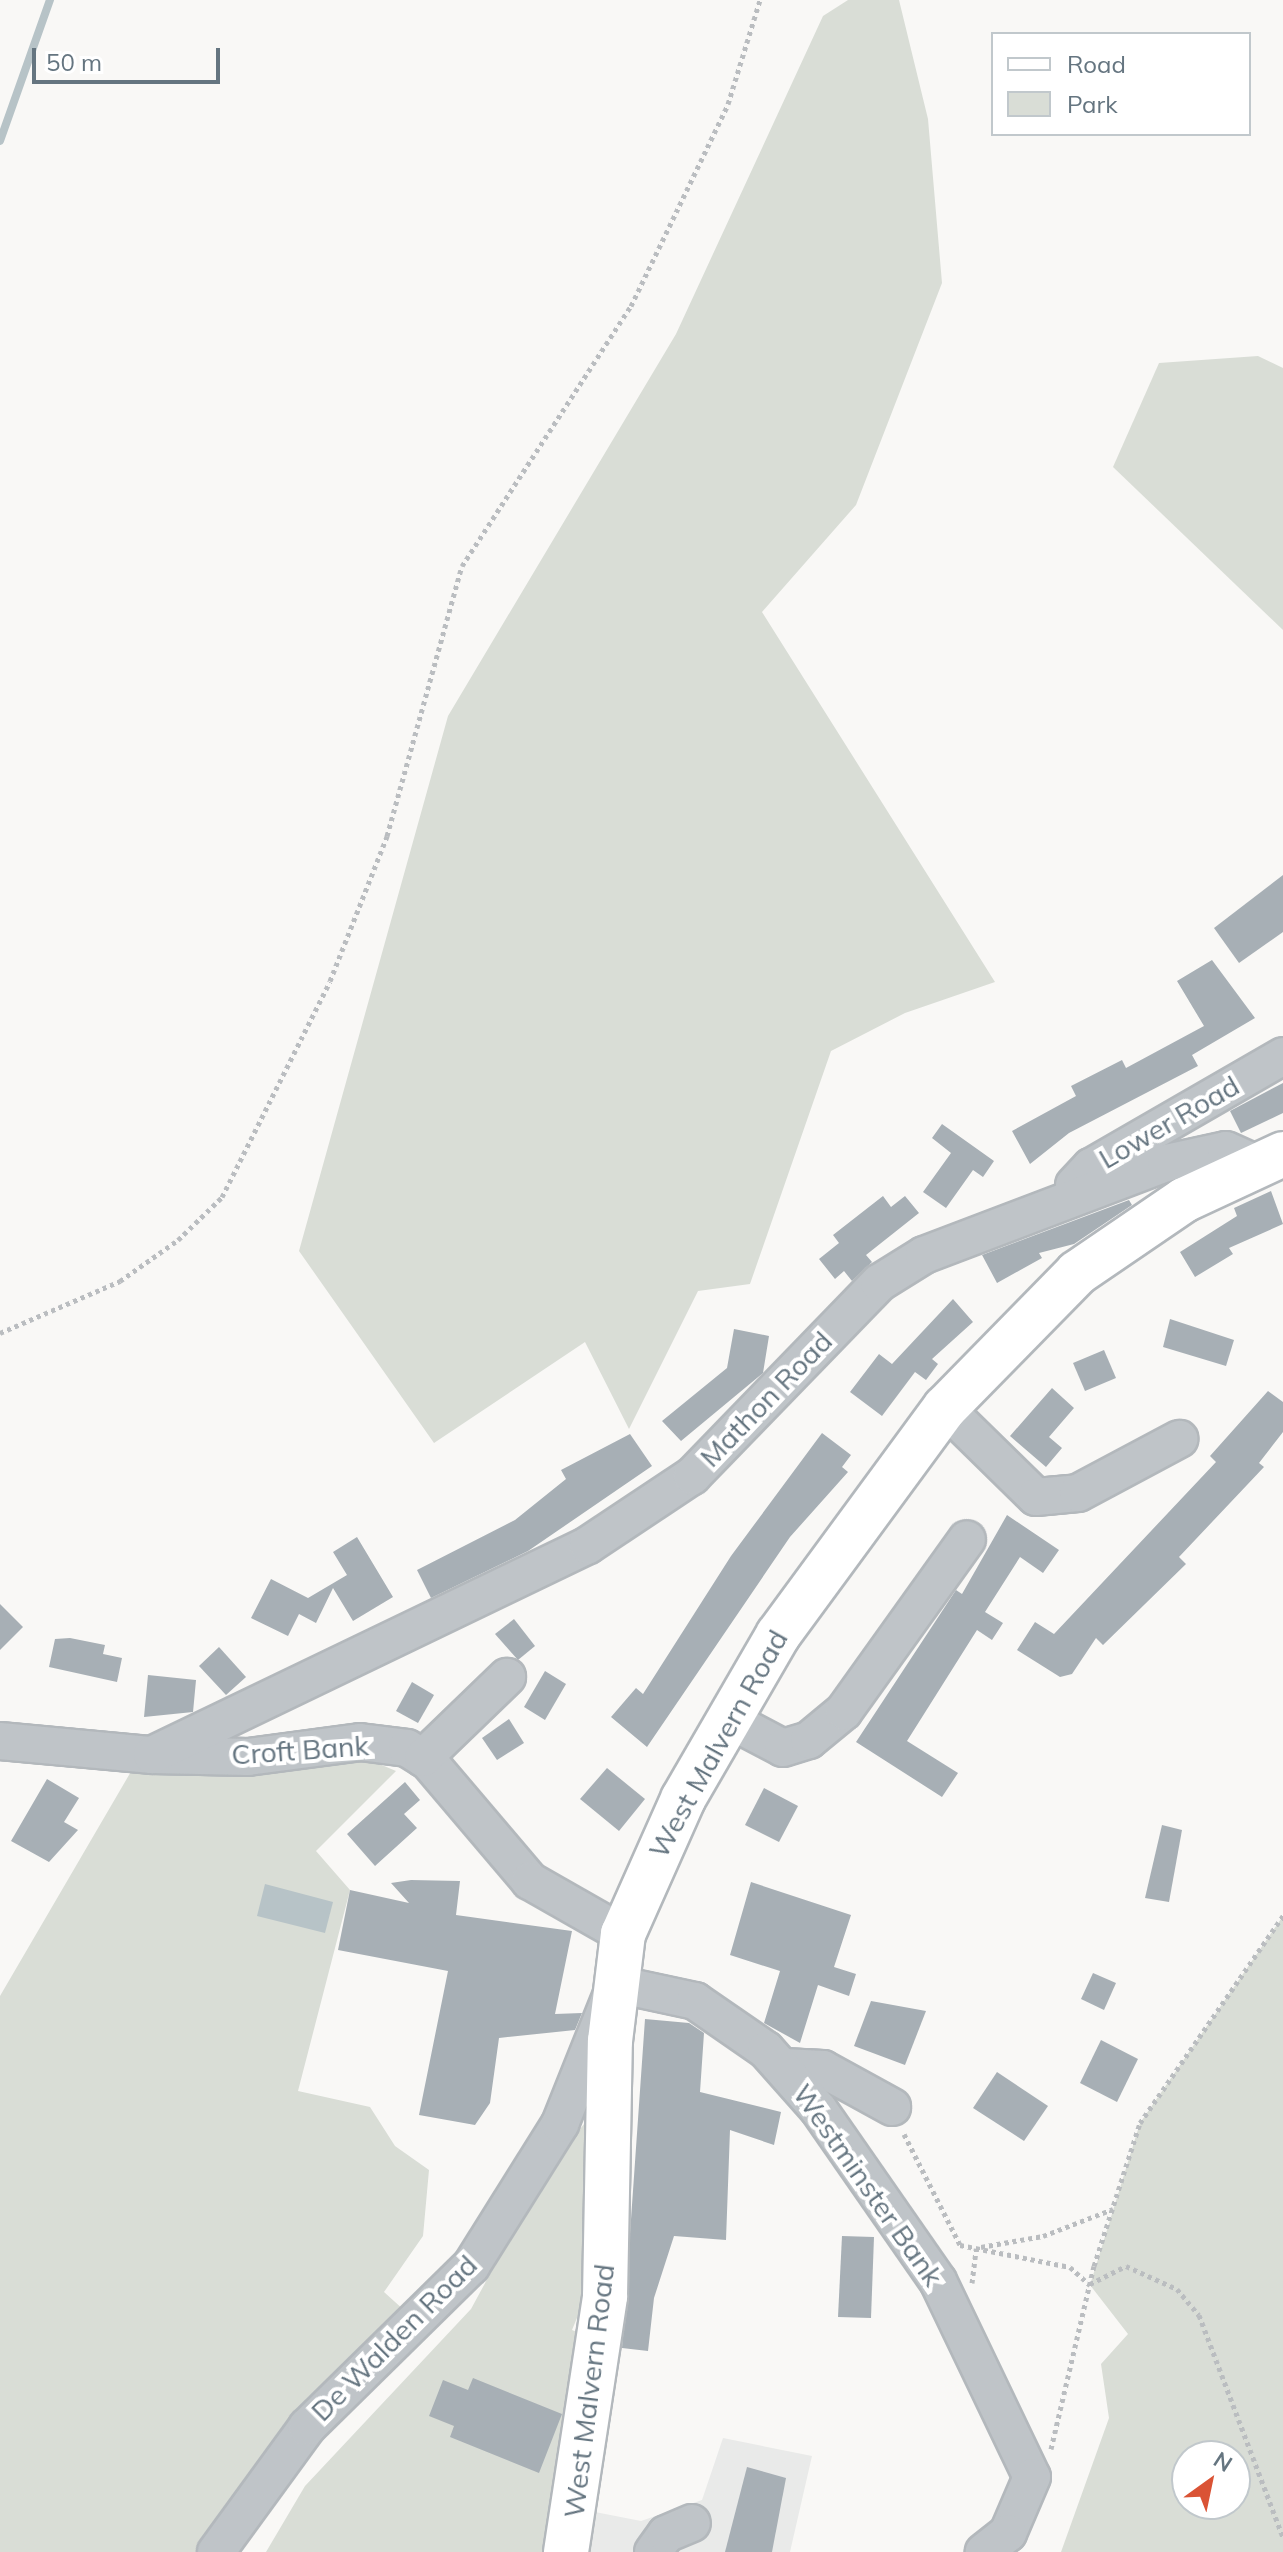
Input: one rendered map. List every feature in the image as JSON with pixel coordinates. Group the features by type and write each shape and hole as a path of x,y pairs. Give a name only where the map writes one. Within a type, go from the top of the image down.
{"main road":[{"name":"West Malvern Road","path":"566,2552 605,2296 616,1984 623,1934 635,1897 728,1719 824,1566 945,1408 1077,1273 1184,1200 1270,1159"}],"street":[{"name":"Lower Road","path":"1062,1198 1091,1167 1283,1056"},
{"name":"Mathon Road","path":"152,1755 588,1545 704,1465 879,1283 969,1234 1062,1198 1226,1150 1270,1159"},
{"path":"945,1408 1036,1497 1078,1493 1179,1439"},
{"path":"728,1719 783,1748 809,1740 844,1711 967,1539"},
{"path":"507,1677 423,1758 530,1881 623,1934"},
{"name":"Croft Bank","path":"0,1741 152,1755 248,1757 360,1742 423,1758"},
{"name":"Westminster Bank","path":"616,1984 695,2001 784,2067 938,2281 1032,2477"},
{"name":"De Walden Road","path":"216,2552 307,2427 471,2266 560,2124 616,1984"},
{"path":"784,2067 823,2069 892,2107"},
{"path":"984,2552 1008,2533 1032,2477"},
{"path":"653,2552 666,2534 692,2523"}],"path":[{"path":"0,1333 120,1281 178,1240 222,1197 330,981 387,836 462,566 631,306 728,104 760,0"},
{"path":"1032,2477 1050,2451 1090,2285 1140,2123 1283,1916"},
{"path":"892,2107 941,2217 960,2245 1070,2267 1090,2285"},
{"path":"976,2248 1043,2236 1113,2209"},
{"path":"1090,2285 1126,2266 1177,2289 1199,2315 1283,2537"}],"shaded area":[{"path":"265,1884 333,1902 325,1933 257,1916"},
{"path":"723,2438 812,2456 790,2552 587,2552 595,2512 641,2521 702,2500"}],"green space":[{"path":"848,0 899,0 928,119 942,283 856,505 762,612 995,982 905,1013 831,1051 750,1284 698,1291 629,1429 585,1342 434,1443 299,1251 448,716 676,334 823,16"},
{"path":"1258,356 1283,368 1283,630 1113,467 1159,363"},
{"path":"365,1758 396,1771 316,1851 350,1890 298,2091 370,2107 395,2146 429,2170 423,2236 384,2292 405,2311 307,2398 197,2552 0,2552 0,1996 136,1763 232,1776"},
{"path":"1283,1916 1283,2552 1061,2552 1109,2418 1101,2364 1128,2334 1090,2285 1140,2123"},
{"path":"589,2118 594,2277 572,2330 589,2337 551,2552 266,2552 305,2486 471,2309 547,2169"}],"building":[{"path":"1283,875 1283,932 1239,963 1214,928"},
{"path":"1212,960 1255,1018 1192,1055 1198,1066 1069,1133 1030,1164 1012,1131 1076,1096 1071,1086 1122,1060 1126,1068 1204,1026 1177,981"},
{"path":"1283,1083 1283,1113 1241,1133 1230,1111"},
{"path":"942,1124 994,1161 983,1177 973,1170 946,1208 923,1192 951,1153 932,1138"},
{"path":"1271,1191 1283,1224 1229,1248 1233,1254 1195,1277 1180,1252 1237,1216 1234,1208"},
{"path":"883,1196 891,1207 905,1196 919,1213 866,1255 872,1262 852,1281 844,1271 835,1279 819,1259 839,1243 833,1235"},
{"path":"1129,1200 1132,1205 1074,1244 1039,1253 1042,1258 997,1283 982,1255"},
{"path":"953,1299 973,1322 932,1359 938,1364 926,1380 915,1372 882,1416 850,1392 879,1354 892,1364"},
{"path":"1170,1319 1234,1340 1226,1366 1163,1347"},
{"path":"734,1329 769,1336 763,1373 681,1441 662,1421 727,1368"},
{"path":"1104,1350 1116,1378 1085,1391 1073,1363"},
{"path":"1052,1388 1074,1408 1049,1437 1062,1448 1046,1467 1010,1436"},
{"path":"1268,1391 1283,1402 1283,1432 1259,1463 1264,1467 1179,1557 1186,1564 1103,1645 1096,1638 1072,1674 1060,1677 1017,1650 1035,1622 1054,1634 1216,1462 1210,1456"},
{"path":"822,1433 851,1455 842,1467 848,1472 790,1537 647,1747 611,1717 636,1688 643,1694 731,1556"},
{"path":"630,1434 652,1466 528,1551 431,1598 417,1570 515,1520 566,1479 561,1470"},
{"path":"1007,1515 1059,1550 1043,1573 1020,1557 985,1612 1003,1623 992,1640 977,1630 907,1741 958,1773 942,1797 856,1742 956,1590 962,1594"},
{"path":"357,1537 393,1597 353,1621 333,1588 316,1623 299,1614 288,1636 251,1618 271,1579 308,1598 347,1575 333,1552"},
{"path":"0,1604 23,1627 0,1650"},
{"path":"514,1619 535,1646 518,1660 495,1634"},
{"path":"70,1638 105,1645 103,1654 122,1658 117,1682 49,1667 55,1639"},
{"path":"219,1647 246,1677 226,1695 199,1666"},
{"path":"545,1671 566,1684 545,1720 524,1707"},
{"path":"148,1675 196,1680 193,1712 144,1717"},
{"path":"412,1682 434,1695 418,1723 396,1711"},
{"path":"509,1719 524,1743 497,1760 482,1738"},
{"path":"607,1768 645,1799 619,1831 580,1799"},
{"path":"47,1779 79,1798 64,1822 78,1830 49,1862 11,1841"},
{"path":"405,1782 420,1800 404,1814 417,1828 375,1866 347,1834"},
{"path":"764,1788 798,1806 779,1842 745,1825"},
{"path":"1162,1825 1182,1830 1169,1902 1145,1898"},
{"path":"411,1880 460,1881 456,1915 572,1931 555,2014 582,2013 575,2030 499,2038 490,2103 475,2125 419,2115 448,1971 338,1950 350,1890 409,1903 391,1883"},
{"path":"751,1882 851,1915 834,1967 856,1974 849,1996 818,1985 800,2043 764,2023 780,1971 730,1955"},
{"path":"1093,1973 1116,1983 1104,2010 1081,1999"},
{"path":"871,2001 926,2011 905,2065 854,2046"},
{"path":"645,2019 689,2023 704,2033 700,2092 781,2112 774,2145 730,2130 726,2240 674,2236 654,2298 648,2351 622,2348"},
{"path":"1101,2040 1138,2059 1117,2102 1080,2083"},
{"path":"997,2072 1048,2106 1024,2141 973,2108"},
{"path":"842,2236 874,2237 871,2318 838,2317"},
{"path":"473,2378 562,2414 539,2473 450,2437 454,2426 429,2416 443,2380 468,2390"},
{"path":"747,2467 786,2478 772,2552 725,2552"}],"waterway":[{"path":"0,141 50,0"}]}
